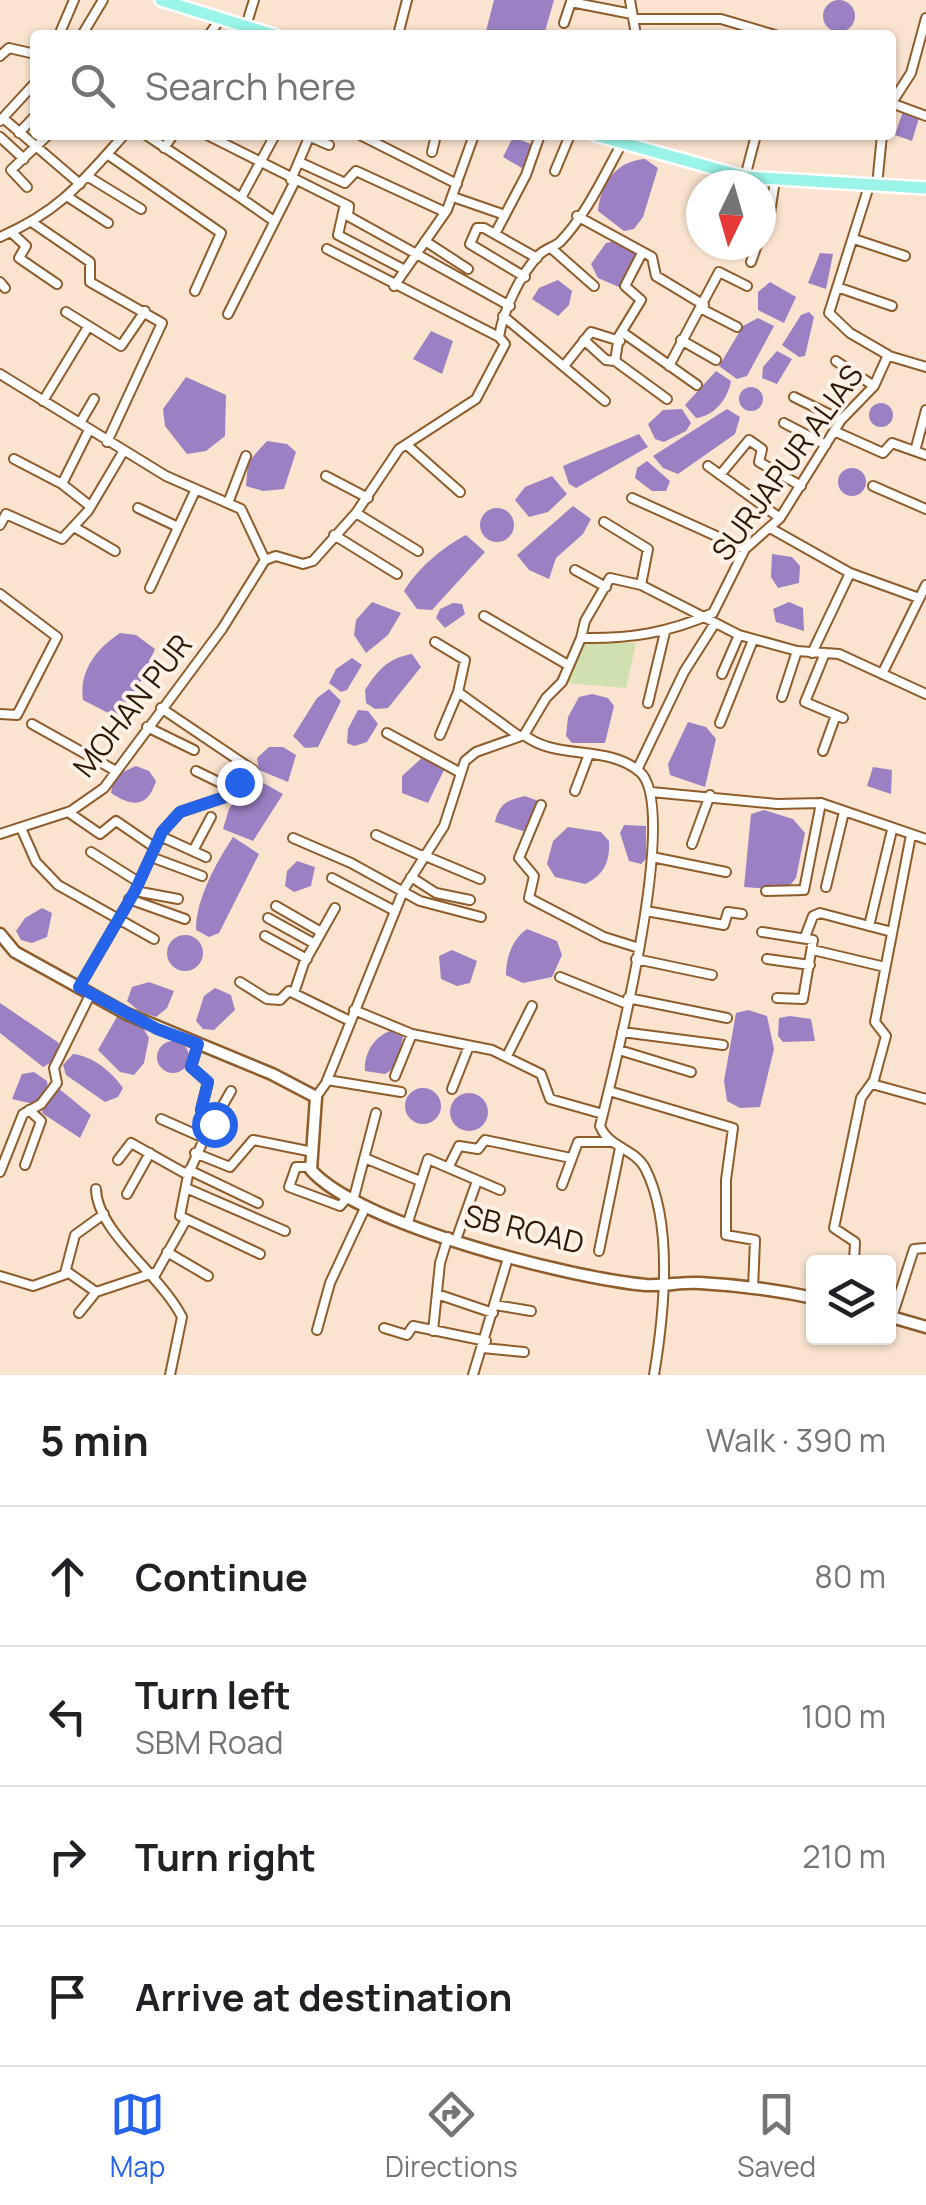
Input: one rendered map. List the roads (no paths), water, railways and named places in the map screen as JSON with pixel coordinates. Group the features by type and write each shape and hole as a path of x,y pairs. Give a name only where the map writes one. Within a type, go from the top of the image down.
{"main road":[{"path":"161,0 198,5 221,18 258,30"},
{"path":"612,140 718,170"},
{"path":"776,180 926,188"}],"street":[{"path":"61,30 74,0"},
{"path":"85,30 103,0"},
{"path":"246,26 254,0"},
{"path":"399,30 407,0"},
{"path":"630,0 635,30"},
{"path":"564,23 571,2 632,17 708,18 748,30"},
{"path":"213,30 221,18"},
{"path":"896,96 911,74 926,18"},
{"path":"0,56 9,48 30,53"},
{"path":"30,92 1,119 80,184"},
{"path":"896,106 926,116"},
{"path":"19,132 30,121"},
{"path":"0,137 24,158"},
{"path":"27,187 10,172 43,140"},
{"path":"0,237 33,223 68,197 120,140"},
{"path":"153,140 274,221"},
{"path":"164,148 170,140"},
{"path":"216,140 349,206 348,216 510,306"},
{"path":"241,198 272,140"},
{"path":"228,314 293,180 307,140"},
{"path":"319,140 329,145"},
{"path":"370,140 457,184"},
{"path":"432,152 435,140"},
{"path":"394,286 445,212 472,140"},
{"path":"495,234 526,176 538,140"},
{"path":"554,172 568,140"},
{"path":"650,140 651,153"},
{"path":"748,170 755,140"},
{"path":"881,140 873,186 837,287 892,306"},
{"path":"499,338 504,316 537,258 551,248 577,216 622,143"},
{"path":"107,154 221,233 195,290"},
{"path":"299,162 345,183 356,171 445,212"},
{"path":"88,176 142,209"},
{"path":"68,197 108,223"},
{"path":"453,197 506,215"},
{"path":"345,204 338,235 405,270"},
{"path":"577,216 654,261 656,276 737,327"},
{"path":"33,223 90,262 90,282 161,320 162,327 106,442"},
{"path":"526,276 470,243 479,227 537,258"},
{"path":"11,232 26,246 19,258 56,284"},
{"path":"854,240 905,256"},
{"path":"425,242 468,269"},
{"path":"551,248 594,286"},
{"path":"0,374 123,452 194,490 241,509 251,523 265,560 280,557 308,564 368,498 400,449 476,400 505,344 327,249"},
{"path":"616,361 621,336 641,300 624,286 642,253"},
{"path":"669,366 720,272 746,286"},
{"name":"SURJAPUR ALIAS","path":"704,617 713,613 745,548 780,518 834,431 874,386 889,356 831,319 837,287"},
{"path":"66,312 122,346 145,311"},
{"path":"504,316 606,402"},
{"path":"42,402 88,327"},
{"path":"564,366 593,332 621,336 697,384"},
{"path":"584,340 606,360 616,361 668,400"},
{"path":"682,340 716,360"},
{"path":"889,356 926,367"},
{"path":"836,361 874,386"},
{"path":"794,397 842,420"},
{"path":"80,424 94,399"},
{"path":"915,451 926,410"},
{"path":"784,422 826,446"},
{"path":"62,484 89,430"},
{"path":"834,431 883,452 892,443 926,455"},
{"path":"720,475 750,440 762,449 759,462 801,486"},
{"path":"406,446 460,492"},
{"path":"0,525 6,514 60,540 90,506 123,452"},
{"path":"228,503 246,456"},
{"path":"14,459 62,484 90,506"},
{"path":"708,466 780,518"},
{"path":"326,476 368,498"},
{"path":"873,486 926,510"},
{"path":"150,588 194,490"},
{"path":"632,498 745,548"},
{"path":"138,508 178,527"},
{"path":"356,513 418,551"},
{"path":"604,522 648,549 641,586"},
{"path":"74,527 116,550"},
{"path":"770,528 850,573 919,598"},
{"path":"334,535 398,574"},
{"name":"MOHAN PUR","path":"0,834 68,812 104,788 222,629 265,560"},
{"path":"575,570 606,587"},
{"path":"812,653 850,573"},
{"path":"376,1113 367,1159 349,1201 340,1206 289,1186 296,1168 311,1167 316,1097 327,1080 404,889 444,826 465,761 476,752 522,736 546,698 562,682 585,621 612,576 641,586 739,635 812,653 839,654 926,694"},
{"path":"882,674 926,584"},
{"path":"0,594 57,637 17,715 0,714"},
{"path":"484,616 568,665"},
{"path":"581,638 622,639 666,632 704,617"},
{"path":"637,770 684,672 715,623"},
{"path":"648,703 666,632"},
{"path":"722,674 739,635"},
{"path":"720,723 753,640"},
{"path":"435,642 466,660 440,735"},
{"path":"782,697 798,650"},
{"path":"823,751 840,716 805,702 825,653"},
{"path":"458,692 522,736 550,750 590,754 637,770 652,792 652,857 646,911 600,1126 616,1145 639,1159 649,1177 668,1285 654,1375"},
{"path":"79,987 160,836 180,812 228,796 252,766 161,708"},
{"path":"32,724 116,771"},
{"path":"147,727 194,750"},
{"path":"387,733 461,772"},
{"path":"575,791 590,754"},
{"path":"196,771 234,789"},
{"path":"652,792 778,804 821,803 926,839"},
{"path":"692,844 710,795"},
{"path":"766,891 804,890 821,803"},
{"path":"541,805 520,858 534,876 530,898 604,937 638,948"},
{"path":"68,812 100,834 116,821 153,852 202,876"},
{"path":"826,887 844,812"},
{"path":"194,851 210,817"},
{"path":"21,828 47,875 154,939"},
{"path":"869,926 892,830"},
{"path":"376,835 480,879"},
{"path":"854,1255 854,1242 834,1228 862,1098 872,1084 886,1036 876,1022 911,835"},
{"path":"160,836 206,857"},
{"path":"293,838 404,889 420,901 481,917"},
{"path":"91,852 134,890 185,919"},
{"path":"652,857 726,872"},
{"path":"411,877 436,893 470,900"},
{"path":"332,878 394,912"},
{"path":"134,890 178,899"},
{"path":"276,906 322,932"},
{"path":"294,993 306,959 335,908"},
{"path":"646,911 724,925 728,912 742,914"},
{"path":"805,937 813,916 820,913 892,932"},
{"path":"268,918 315,944"},
{"path":"762,932 812,938 814,950 802,1000 777,998"},
{"path":"0,934 15,952 127,1014 286,1080 316,1097"},
{"path":"264,936 306,959"},
{"path":"814,950 885,968"},
{"path":"636,959 712,975"},
{"path":"767,959 810,965"},
{"path":"560,977 627,1001 727,1018"},
{"path":"240,982 267,999 280,1000 289,991 348,1020"},
{"path":"0,1172 28,1110 41,1104 57,1083 54,1068 91,994"},
{"path":"507,1056 532,1006"},
{"path":"354,1010 412,1034 507,1056 542,1074 550,1100 604,1114"},
{"path":"622,1032 724,1045"},
{"path":"395,1076 412,1034"},
{"path":"198,1044 191,1067 208,1082 201,1110 211,1120 188,1172 180,1210 186,1220 260,1254"},
{"path":"452,1089 468,1046"},
{"path":"619,1050 691,1072"},
{"path":"327,1080 360,1089 401,1092"},
{"path":"872,1084 926,1100"},
{"path":"208,1128 217,1121 231,1091"},
{"path":"609,1091 733,1128 726,1180 726,1234 755,1240 753,1289"},
{"path":"24,1165 42,1119 28,1110"},
{"path":"161,1119 204,1138"},
{"path":"196,1153 230,1167 253,1140 312,1152"},
{"path":"449,1166 459,1146 478,1149 485,1140 547,1149 571,1158"},
{"path":"562,1185 578,1142 616,1145"},
{"path":"118,1160 128,1144 258,1203"},
{"path":"598,1252 616,1145"},
{"path":"127,1194 150,1153"},
{"path":"367,1159 420,1181"},
{"path":"408,1222 428,1159 500,1190"},
{"name":"SB ROAD","path":"311,1167 325,1186 349,1201 508,1258 644,1284 753,1289 806,1297"},
{"path":"434,1331 440,1260 477,1181"},
{"path":"186,1188 285,1231"},
{"path":"96,1189 118,1241 154,1274 182,1317 170,1375"},
{"path":"317,1330 330,1283 365,1208"},
{"path":"65,1273 75,1236 104,1214"},
{"path":"79,1313 96,1292 154,1274 186,1220"},
{"path":"896,1297 908,1258 914,1249 926,1248"},
{"path":"167,1252 208,1276"},
{"path":"473,1375 508,1258"},
{"path":"0,1276 33,1286 65,1273"},
{"path":"65,1273 96,1292"},
{"path":"438,1294 494,1309 531,1311"},
{"path":"896,1318 926,1327"},
{"path":"384,1328 406,1335 411,1326 524,1352"}]}
